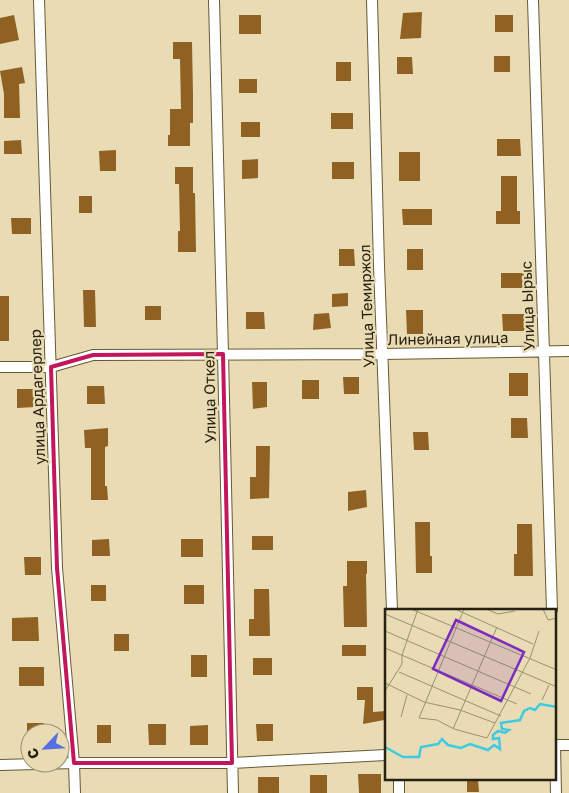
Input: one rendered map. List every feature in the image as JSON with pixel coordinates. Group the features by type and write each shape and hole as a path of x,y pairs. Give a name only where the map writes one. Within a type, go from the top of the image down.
{"street":[{"name":"улица Ардагерлер","path":"39,0 57,568 75,793"},
{"name":"Улица Откел","path":"214,0 233,793"},
{"name":"Улица Темиржол","path":"372,0 382,354 392,609"},
{"name":"Улица Ырыс","path":"533,0 552,609"},
{"name":"Линейная улица","path":"0,367 51,367 93,354 382,354 569,351"},
{"path":"556,745 569,745"},
{"path":"0,765 74,763 232,764 385,755"},
{"path":"399,780 399,793"},
{"path":"556,780 556,793"}],"highlighted area":[{"path":"223,354 232,763 74,763 57,568 51,367 93,355"}],"building":[{"path":"422,12 421,38 400,39 403,13"},
{"path":"14,15 19,40 0,44 0,18"},
{"path":"239,15 261,15 261,34 239,34"},
{"path":"495,15 513,15 513,32 495,32"},
{"path":"173,42 192,42 193,123 190,123 190,146 168,146 170,109 181,109 180,59 173,59"},
{"path":"494,56 510,56 510,72 494,72"},
{"path":"397,57 412,57 413,74 397,74"},
{"path":"336,62 351,62 351,81 336,81"},
{"path":"22,67 25,83 19,84 20,118 4,118 4,94 0,71"},
{"path":"239,79 257,79 257,93 239,93"},
{"path":"331,113 353,113 353,129 331,129"},
{"path":"241,122 260,122 260,137 241,137"},
{"path":"497,139 520,139 521,156 497,156"},
{"path":"21,140 22,154 4,154 4,141"},
{"path":"116,150 116,171 100,171 99,151"},
{"path":"399,152 420,152 420,181 399,181"},
{"path":"258,159 258,178 242,179 242,160"},
{"path":"332,162 354,162 354,179 332,179"},
{"path":"175,167 193,167 196,252 178,252 178,231 180,231 179,184 175,184"},
{"path":"501,176 517,176 517,211 520,211 520,224 496,224 496,211 501,211"},
{"path":"79,196 92,196 92,213 79,213"},
{"path":"402,209 432,209 432,225 403,225"},
{"path":"11,218 31,218 31,234 12,234"},
{"path":"339,249 354,249 355,266 339,266"},
{"path":"407,249 423,249 423,270 407,270"},
{"path":"501,273 524,273 524,288 501,288"},
{"path":"83,290 95,290 96,327 84,327"},
{"path":"348,293 348,306 332,307 332,294"},
{"path":"0,296 9,296 9,341 0,341"},
{"path":"145,306 161,306 161,320 145,320"},
{"path":"406,310 423,310 423,334 407,334"},
{"path":"246,312 264,312 265,329 246,329"},
{"path":"329,313 331,328 313,330 314,314"},
{"path":"502,314 525,314 525,331 503,331"},
{"path":"509,373 528,373 528,396 509,396"},
{"path":"343,377 359,377 359,394 344,394"},
{"path":"302,380 319,380 319,399 302,399"},
{"path":"252,382 267,382 267,407 253,409"},
{"path":"87,386 104,386 105,404 87,404"},
{"path":"17,389 35,389 35,407 17,408"},
{"path":"511,418 527,418 528,438 511,438"},
{"path":"108,428 108,446 105,447 105,486 107,486 108,500 91,500 91,448 85,448 84,430"},
{"path":"413,432 428,432 429,450 414,450"},
{"path":"256,446 270,446 269,498 250,499 250,477 256,477"},
{"path":"366,490 367,507 348,511 348,492"},
{"path":"415,522 430,522 432,573 416,573"},
{"path":"517,524 532,524 533,576 514,576 514,554 517,554"},
{"path":"252,536 273,536 273,550 252,550"},
{"path":"109,539 110,556 92,556 92,540"},
{"path":"181,539 203,539 203,557 181,557"},
{"path":"24,557 41,557 41,575 25,575"},
{"path":"347,561 367,561 367,627 344,627 343,586 347,586"},
{"path":"91,585 106,585 106,601 91,601"},
{"path":"184,585 204,585 204,604 184,604"},
{"path":"254,589 269,589 270,636 249,636 249,619 254,619"},
{"path":"38,617 39,641 12,641 12,618"},
{"path":"114,634 129,634 129,651 114,651"},
{"path":"342,645 366,645 366,656 342,656"},
{"path":"191,655 207,655 207,677 191,677"},
{"path":"253,658 272,658 272,675 253,675"},
{"path":"19,667 44,667 44,686 19,686"},
{"path":"357,687 373,687 373,712 385,711 384,720 363,724 365,700 357,700"},
{"path":"148,724 166,724 166,745 149,745"},
{"path":"256,724 273,724 273,741 257,741"},
{"path":"97,725 111,725 111,743 97,743"},
{"path":"208,725 208,745 190,745 190,726"},
{"path":"358,774 381,774 381,793 359,793"},
{"path":"310,775 327,775 327,793 310,793"},
{"path":"258,777 279,777 279,793 258,793"},
{"path":"467,780 478,780 479,792 467,792"}]}
